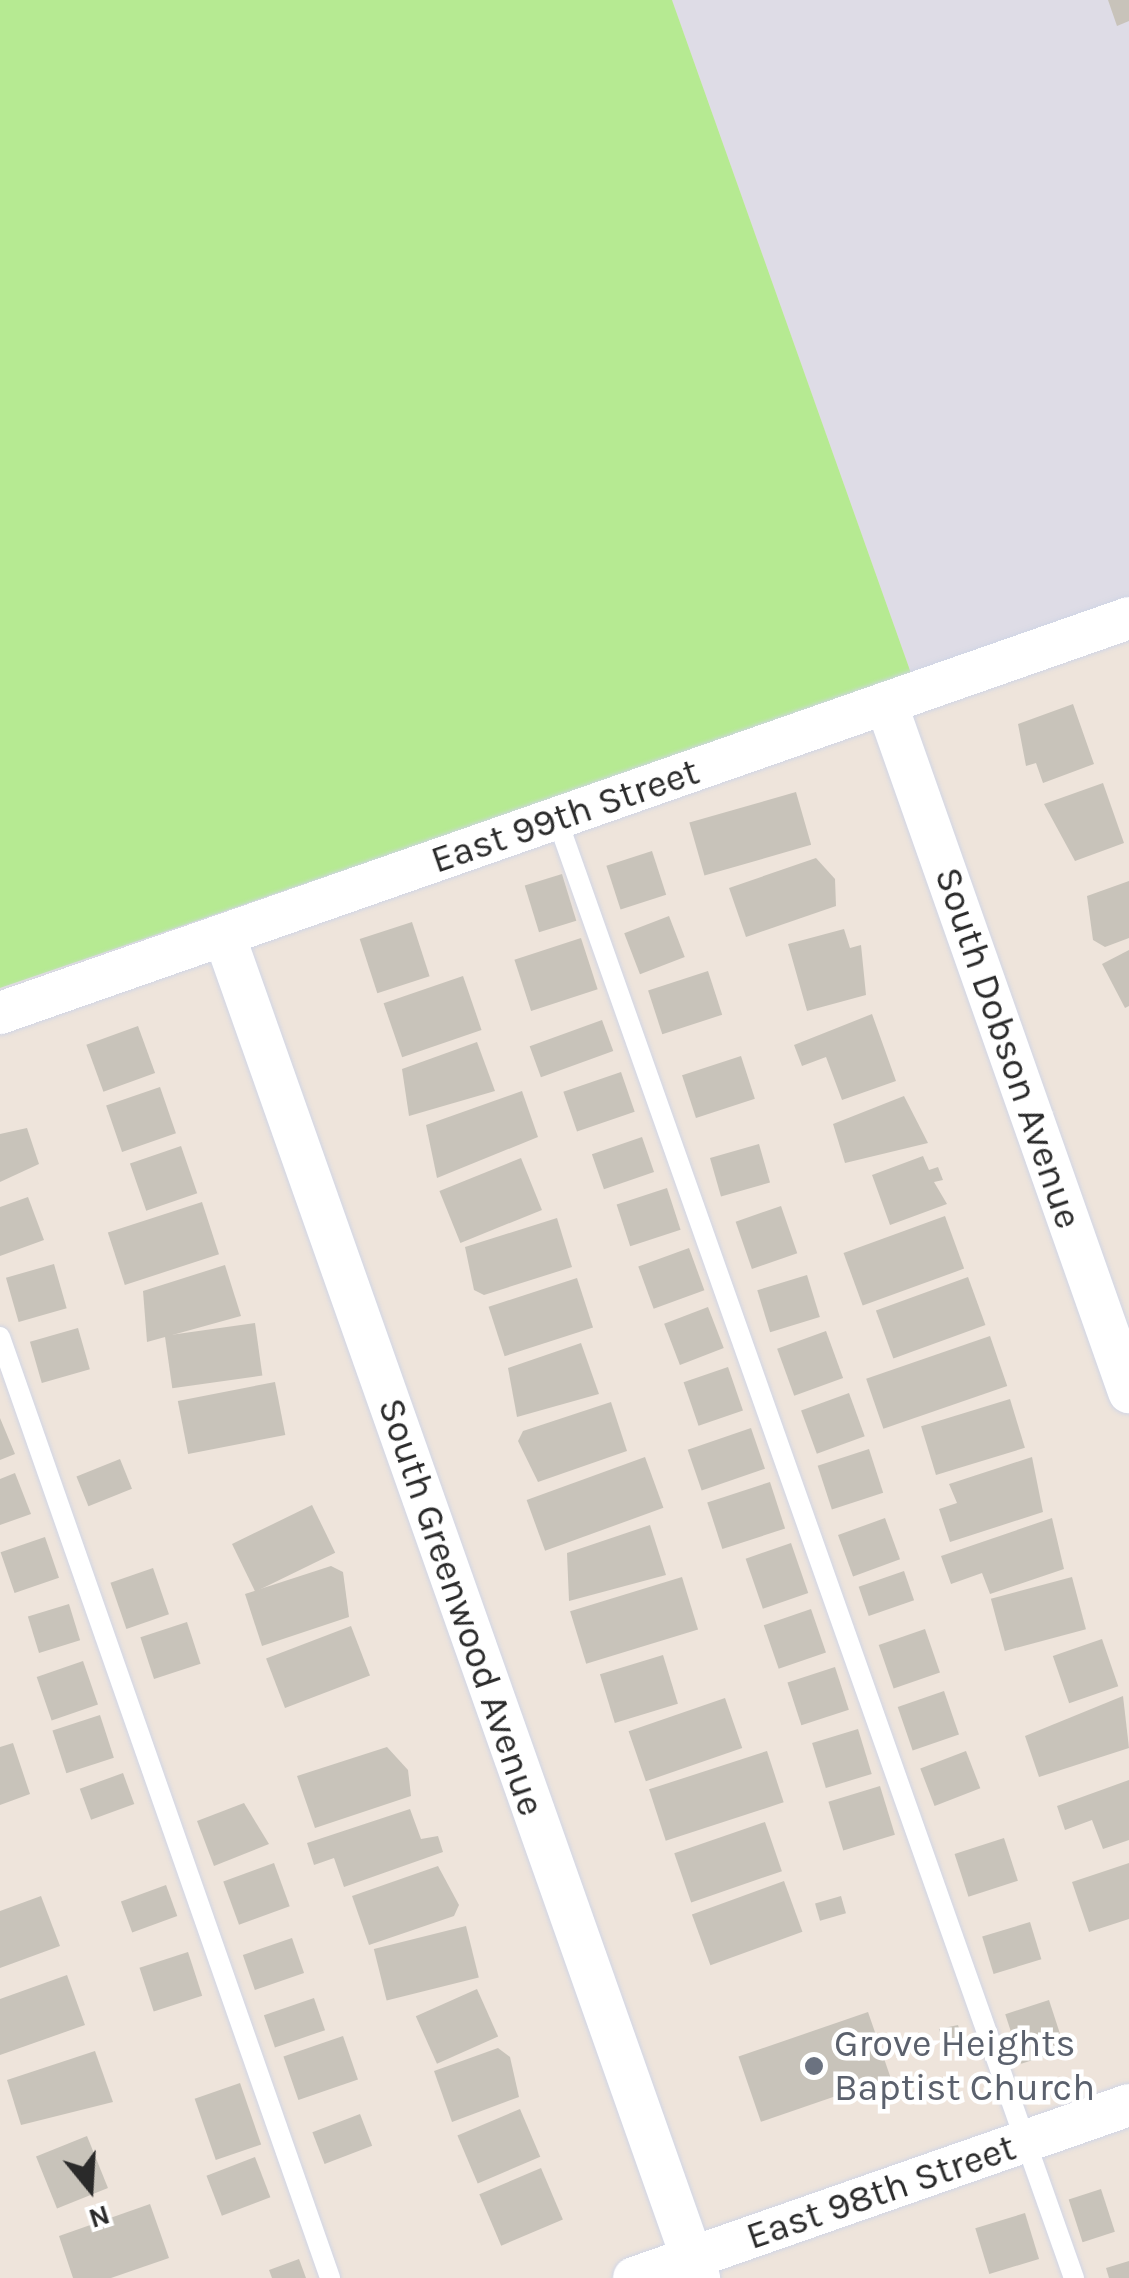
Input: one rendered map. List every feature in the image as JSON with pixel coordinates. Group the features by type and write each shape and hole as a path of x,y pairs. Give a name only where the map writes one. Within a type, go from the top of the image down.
{"street":[{"name":"East 99th Street","path":"0,1014 1129,618"},
{"name":"South Dobson Avenue","path":"886,704 1129,1392"},
{"name":"South Greenwood Avenue","path":"224,935 696,2268"},
{"name":"East 98th Street","path":"634,2278 696,2268 1129,2106"}],"lane":[{"path":"556,819 1074,2278"},
{"path":"0,1336 330,2278"}],"shaded area":[{"path":"672,0 1129,0 1129,600 912,676"}],"green space":[{"path":"0,0 672,0 912,676 0,988"}],"building":[{"path":"1108,0 1129,0 1129,21 1117,26"},
{"path":"1073,704 1094,764 1043,783 1036,763 1026,766 1018,724"},
{"path":"1103,783 1124,843 1075,861 1044,804"},
{"path":"796,792 811,845 704,875 689,823"},
{"path":"652,851 666,895 621,910 606,866"},
{"path":"816,858 835,879 836,906 746,937 729,888"},
{"path":"562,874 576,921 539,932 525,885"},
{"path":"1129,881 1129,938 1105,947 1093,940 1087,896"},
{"path":"669,916 685,957 640,974 624,933"},
{"path":"412,922 430,976 377,993 360,939"},
{"path":"844,929 850,948 861,945 866,995 807,1011 788,944"},
{"path":"581,938 598,989 531,1011 514,960"},
{"path":"1129,950 1129,1006 1125,1008 1102,964"},
{"path":"708,971 722,1015 662,1034 648,990"},
{"path":"463,976 482,1030 402,1057 384,1003"},
{"path":"872,1014 896,1081 842,1100 826,1057 802,1066 794,1045"},
{"path":"602,1020 613,1051 541,1077 530,1046"},
{"path":"138,1026 155,1073 103,1092 86,1045"},
{"path":"477,1042 495,1091 409,1116 402,1069"},
{"path":"741,1056 755,1099 696,1118 682,1075"},
{"path":"621,1072 635,1112 577,1132 563,1092"},
{"path":"160,1087 176,1133 122,1152 106,1106"},
{"path":"522,1091 538,1137 437,1178 426,1125"},
{"path":"904,1096 928,1143 845,1163 833,1124"},
{"path":"27,1128 39,1164 0,1182 0,1134"},
{"path":"642,1137 654,1172 604,1189 592,1154"},
{"path":"759,1144 770,1182 721,1197 710,1158"},
{"path":"181,1146 197,1193 146,1211 130,1164"},
{"path":"923,1156 929,1170 938,1167 943,1180 934,1182 947,1204 890,1225 872,1175"},
{"path":"521,1158 542,1210 460,1243 439,1191"},
{"path":"667,1188 681,1230 630,1246 617,1204"},
{"path":"28,1197 44,1240 0,1256 0,1207"},
{"path":"202,1202 219,1254 125,1285 108,1233"},
{"path":"781,1206 797,1253 752,1269 736,1222"},
{"path":"945,1216 964,1269 863,1306 844,1253"},
{"path":"557,1218 572,1267 484,1295 474,1290 465,1247"},
{"path":"689,1248 704,1290 654,1309 638,1266"},
{"path":"54,1264 67,1308 19,1322 6,1278"},
{"path":"225,1265 241,1316 147,1342 143,1291"},
{"path":"807,1275 820,1317 770,1332 757,1290"},
{"path":"968,1277 985,1325 893,1358 876,1311"},
{"path":"577,1278 593,1327 505,1356 489,1307"},
{"path":"708,1307 724,1348 680,1365 664,1324"},
{"path":"255,1323 262,1375 172,1388 165,1336"},
{"path":"78,1328 90,1369 42,1383 30,1342"},
{"path":"826,1331 843,1378 794,1396 777,1349"},
{"path":"990,1336 1007,1386 883,1429 866,1379"},
{"path":"581,1343 599,1394 517,1417 508,1368"},
{"path":"728,1367 743,1410 699,1426 684,1382"},
{"path":"275,1382 285,1435 188,1454 178,1401"},
{"path":"849,1393 865,1436 817,1454 801,1410"},
{"path":"1010,1399 1025,1448 936,1475 921,1426"},
{"path":"611,1402 627,1451 538,1482 518,1441 523,1431"},
{"path":"0,1418 15,1454 0,1460"},
{"path":"751,1428 765,1469 702,1490 688,1450"},
{"path":"869,1449 883,1493 832,1509 818,1466"},
{"path":"645,1457 663,1508 545,1551 527,1500"},
{"path":"1032,1457 1043,1512 950,1542 939,1509 957,1503 949,1484"},
{"path":"120,1459 132,1489 88,1506 76,1477"},
{"path":"15,1473 31,1514 0,1525 0,1479"},
{"path":"770,1482 785,1529 722,1549 707,1502"},
{"path":"312,1505 335,1553 255,1592 232,1544"},
{"path":"885,1518 900,1559 853,1576 838,1535"},
{"path":"1052,1518 1064,1569 990,1594 982,1573 951,1584 941,1556"},
{"path":"650,1525 666,1575 569,1601 567,1553"},
{"path":"45,1537 59,1578 15,1593 1,1552"},
{"path":"791,1543 808,1593 763,1609 746,1559"},
{"path":"331,1566 343,1572 349,1617 262,1646 245,1594"},
{"path":"153,1568 169,1614 126,1629 110,1583"},
{"path":"904,1571 914,1600 869,1616 859,1587"},
{"path":"682,1577 698,1630 586,1664 570,1611"},
{"path":"1072,1577 1086,1629 1005,1651 991,1599"},
{"path":"69,1604 80,1640 39,1653 28,1617"},
{"path":"811,1609 826,1652 779,1669 764,1625"},
{"path":"187,1622 201,1664 154,1679 140,1637"},
{"path":"351,1626 370,1675 285,1708 266,1659"},
{"path":"925,1629 940,1672 894,1688 879,1645"},
{"path":"1102,1639 1118,1686 1069,1703 1053,1656"},
{"path":"663,1655 678,1704 615,1723 600,1674"},
{"path":"83,1661 98,1704 52,1720 37,1677"},
{"path":"835,1667 849,1710 801,1725 787,1682"},
{"path":"944,1691 959,1734 913,1750 898,1707"},
{"path":"1123,1696 1129,1748 1039,1777 1025,1736"},
{"path":"725,1698 742,1748 646,1781 629,1731"},
{"path":"100,1715 114,1758 66,1773 52,1730"},
{"path":"858,1729 872,1774 826,1788 812,1743"},
{"path":"13,1743 30,1794 0,1805 0,1747"},
{"path":"387,1747 408,1770 411,1796 315,1828 297,1776"},
{"path":"767,1751 784,1802 666,1841 649,1789"},
{"path":"966,1751 980,1788 935,1806 920,1769"},
{"path":"123,1773 134,1804 91,1820 80,1789"},
{"path":"1129,1780 1129,1840 1103,1849 1092,1820 1065,1830 1057,1806"},
{"path":"880,1786 895,1835 843,1851 828,1802"},
{"path":"244,1803 269,1844 214,1866 197,1821"},
{"path":"410,1809 421,1839 438,1836 443,1852 344,1887 334,1858 314,1865 307,1843"},
{"path":"765,1822 782,1871 691,1902 674,1853"},
{"path":"1004,1838 1018,1881 968,1897 955,1854"},
{"path":"274,1863 290,1906 239,1925 223,1881"},
{"path":"1129,1863 1129,1919 1089,1932 1072,1882"},
{"path":"438,1866 459,1905 454,1916 369,1945 352,1896"},
{"path":"784,1881 802,1932 710,1965 692,1915"},
{"path":"166,1885 177,1916 132,1932 121,1901"},
{"path":"41,1896 60,1946 0,1968 0,1911"},
{"path":"841,1896 846,1913 820,1921 815,1903"},
{"path":"1030,1922 1041,1959 994,1974 982,1937"},
{"path":"466,1926 479,1977 387,2000 374,1949"},
{"path":"292,1938 304,1973 255,1990 243,1955"},
{"path":"188,1952 202,1996 154,2012 139,1968"},
{"path":"67,1975 85,2025 0,2055 0,1999"},
{"path":"477,1989 498,2037 437,2064 416,2016"},
{"path":"314,1998 325,2030 275,2047 264,2015"},
{"path":"1049,2000 1065,2049 1021,2064 1005,2014"},
{"name":"Grove Heights Baptist Church","path":"868,2012 890,2077 761,2122 738,2057"},
{"path":"958,2025 964,2045 945,2049 939,2029"},
{"path":"343,2036 358,2079 298,2100 283,2057"},
{"path":"498,2048 510,2057 519,2097 452,2122 434,2071"},
{"path":"95,2051 113,2102 21,2125 7,2080"},
{"path":"240,2083 261,2144 216,2160 195,2099"},
{"path":"520,2109 540,2157 478,2183 457,2136"},
{"path":"360,2114 372,2146 325,2164 312,2132"},
{"path":"87,2136 108,2188 57,2209 36,2157"},
{"path":"255,2157 270,2197 222,2216 206,2176"},
{"path":"541,2168 563,2220 501,2246 479,2194"},
{"path":"1101,2189 1115,2232 1083,2242 1069,2200"},
{"path":"150,2204 169,2258 111,2278 73,2278 59,2236"},
{"path":"1025,2213 1039,2259 989,2274 975,2228"},
{"path":"299,2259 306,2278 272,2278 269,2270"},
{"path":"1129,2261 1129,2278 1109,2278 1106,2268"}],"place":[{"name":"Grove Heights Baptist Church","path":"814,2066"}]}
